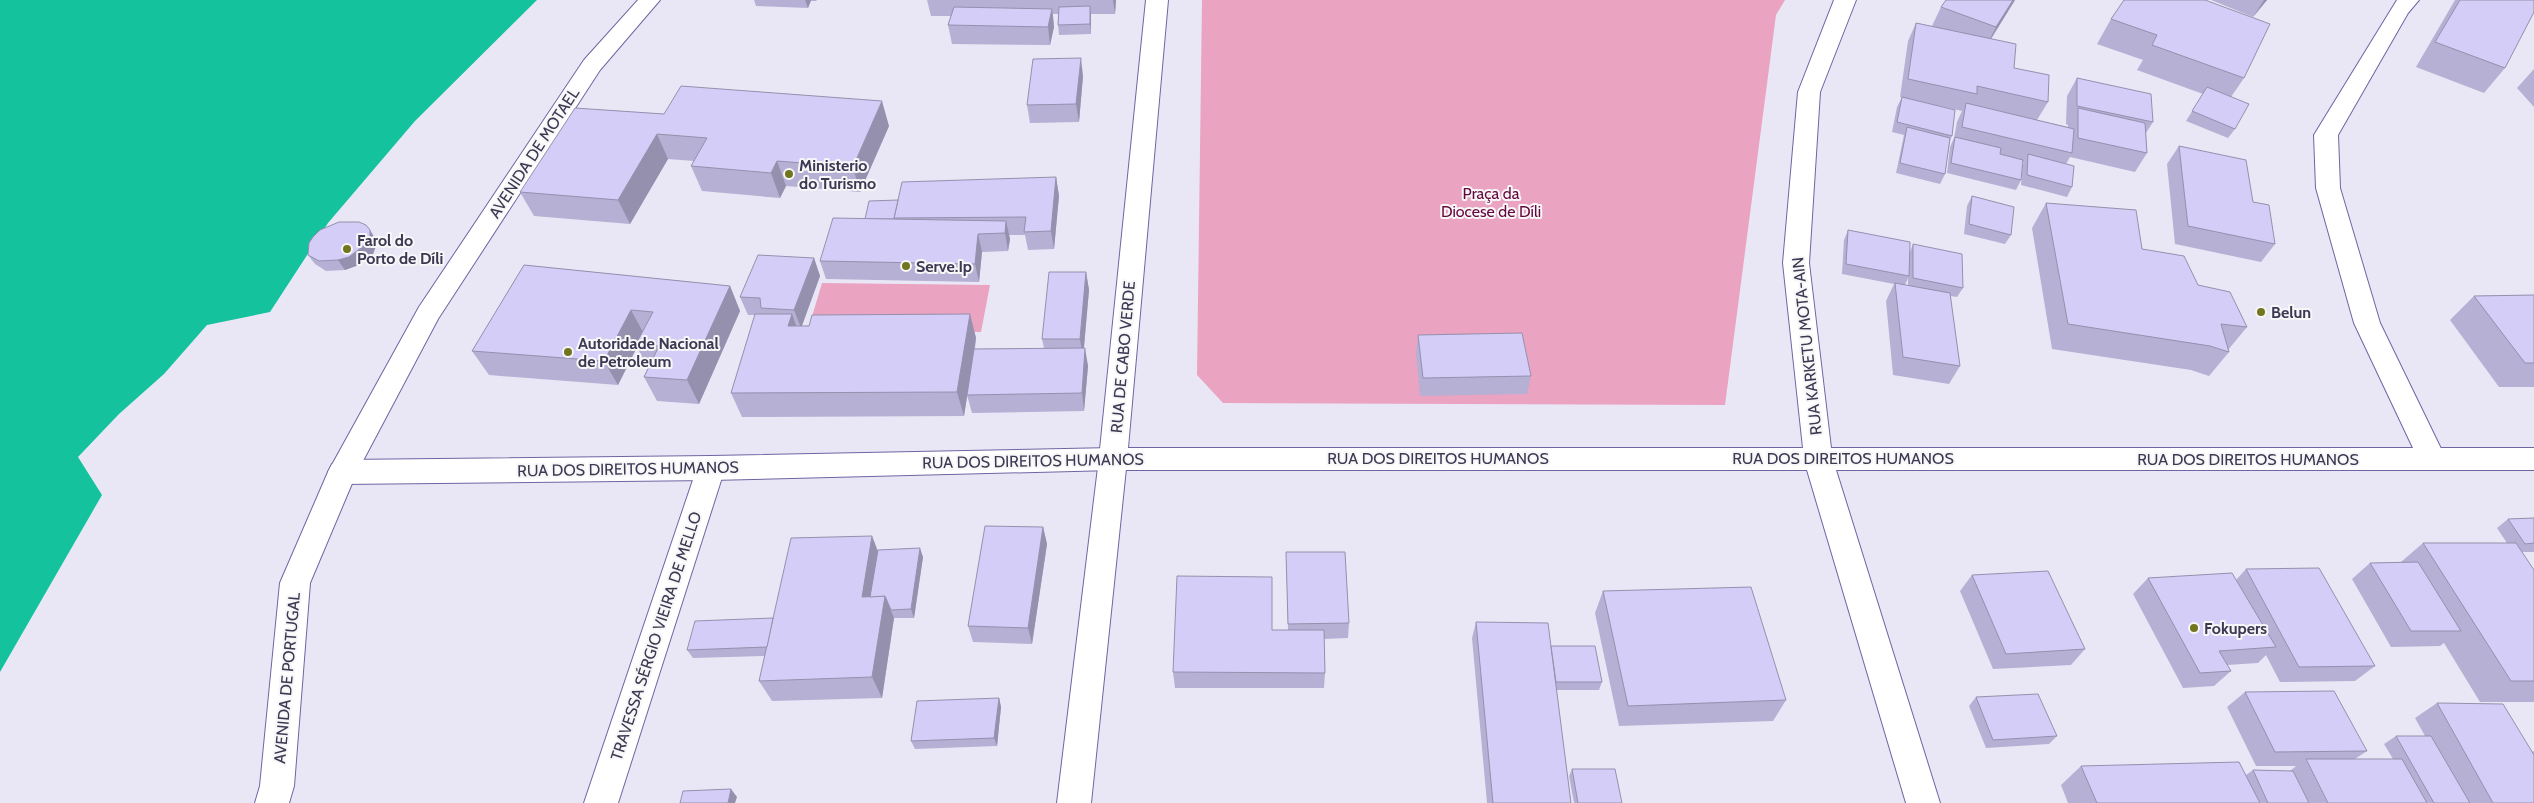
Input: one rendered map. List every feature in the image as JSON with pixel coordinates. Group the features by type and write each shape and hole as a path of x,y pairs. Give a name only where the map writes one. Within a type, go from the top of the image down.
{"street":[{"name":"AVENIDA DE MOTAEL","path":"428,314 592,65 649,0"},
{"name":"RUA DE CABO VERDE","path":"1074,803 1113,459 1157,0"},
{"name":"RUA KARKETU MOTA-AIN","path":"1844,0 1809,92 1796,264 1818,458 1923,803"},
{"path":"2408,0 2399,11 2326,135 2328,188 2367,323 2432,459"},
{"name":"AVENIDA DE PORTUGAL","path":"272,803 277,786 296,583 342,472 428,314"},
{"name":"RUA DOS DIREITOS HUMANOS","path":"342,472 711,468 1113,459 2534,459"},
{"name":"TRAVESSA SÉRGIO VIEIRA DE MELLO","path":"601,803 711,468"}],"green space":[{"name":"Praça da Diocese de Díli","path":"1202,0 1785,0 1776,15 1725,405 1223,403 1197,375"},
{"path":"822,283 990,285 981,332 808,330"}],"shaded area":[{"path":"0,0 537,0 415,121 328,223 270,312 207,325 164,374 119,414 78,457 102,495 0,672"}],"building":[{"path":"1946,0 2013,0 1996,27 1941,7"},
{"path":"2124,0 2205,0 2270,24 2244,78 2152,45 2157,35 2111,19"},
{"path":"2460,0 2534,0 2534,12 2505,68 2435,42"},
{"path":"1090,6 1090,24 1058,25 1059,7"},
{"path":"954,7 1052,9 1048,27 948,25"},
{"path":"1916,23 2016,44 2014,68 2049,75 2048,102 1977,86 1977,94 1908,79"},
{"path":"1081,58 1076,104 1027,105 1033,59"},
{"path":"2077,78 2151,94 2153,122 2077,106"},
{"path":"681,86 882,101 853,167 777,161 771,173 691,166 707,138 657,134 618,200 520,192 575,108 664,114"},
{"path":"2207,87 2249,104 2235,129 2192,111"},
{"path":"1902,97 1955,110 1952,136 1897,122"},
{"path":"1966,103 2074,129 2072,153 1962,127"},
{"path":"2078,108 2145,123 2147,153 2078,138"},
{"path":"1907,127 1950,138 1945,174 1900,163"},
{"path":"1955,137 2001,148 2000,154 2023,160 2021,180 1951,163"},
{"path":"2179,146 2246,160 2253,202 2269,205 2275,244 2188,226"},
{"path":"2028,154 2074,166 2072,187 2027,175"},
{"path":"1056,177 1051,231 1024,232 1026,217 894,218 902,182"},
{"path":"1972,196 2014,207 2011,235 1969,224"},
{"path":"898,200 895,219 865,219 869,201"},
{"path":"2046,203 2136,210 2142,249 2184,256 2198,285 2230,292 2247,327 2221,324 2229,352 2210,346 2068,324"},
{"path":"833,218 1006,221 1005,233 978,234 975,264 820,261"},
{"path":"339,222 359,222 366,225 370,230 370,237 366,244 349,257 338,260 319,261 308,255 309,243 313,237 320,230"},
{"path":"1848,230 1910,242 1909,276 1846,264"},
{"path":"1913,244 1962,254 1963,288 1913,278"},
{"path":"758,255 814,258 794,310 761,308 760,298 740,297"},
{"path":"524,265 730,286 687,380 644,377 659,346 636,344 653,312 631,310 604,361 472,351"},
{"path":"1049,272 1086,272 1080,339 1042,339"},
{"path":"1895,283 1950,293 1960,366 1903,357"},
{"path":"2534,295 2534,363 2525,363 2474,296"},
{"path":"755,314 792,314 788,326 809,326 812,315 970,314 957,392 731,393"},
{"path":"1522,333 1531,376 1423,378 1418,335"},
{"path":"1085,348 1082,393 967,395 974,349"},
{"path":"2534,518 2534,543 2525,544 2508,519"},
{"path":"985,526 1043,527 1028,628 968,626"},
{"path":"872,536 862,597 885,596 872,677 759,681 791,538"},
{"path":"2423,543 2516,543 2534,570 2534,681 2511,681"},
{"path":"920,548 911,609 891,610 885,596 870,597 878,550"},
{"path":"1286,552 1345,552 1349,623 1288,624"},
{"path":"2418,562 2461,631 2411,631 2370,563"},
{"path":"2319,568 2375,666 2299,667 2246,569"},
{"path":"2048,571 2085,649 2006,654 1972,575"},
{"path":"2232,573 2276,647 2219,651 2231,671 2200,673 2148,578"},
{"path":"1177,576 1272,577 1272,630 1324,630 1325,673 1173,672"},
{"path":"1751,587 1786,700 1628,706 1603,591"},
{"path":"773,618 767,647 687,650 695,621"},
{"path":"1476,622 1548,623 1571,803 1493,803"},
{"path":"1551,646 1595,646 1602,682 1556,682"},
{"path":"2334,691 2367,751 2275,752 2245,692"},
{"path":"2038,694 2057,736 1993,740 1976,697"},
{"path":"999,698 994,738 911,741 917,701"},
{"path":"2437,703 2503,704 2534,755 2534,803 2493,803"},
{"path":"2396,736 2431,736 2470,803 2434,803"},
{"path":"2306,759 2402,759 2427,803 2328,803"},
{"path":"2239,762 2260,803 2097,803 2081,766"},
{"path":"1572,769 1615,769 1622,803 1578,803"},
{"path":"2253,770 2293,771 2309,803 2268,803"},
{"path":"731,789 728,803 680,803 683,791"}],"place":[{"name":"Ministerio do Turismo","path":"789,174"},
{"name":"Farol do Porto de Díli","path":"347,249"},
{"name":"Serve.Ip","path":"906,266"},
{"name":"Belun","path":"2261,312"},
{"name":"Autoridade Nacional de Petroleum","path":"568,352"},
{"name":"Fokupers","path":"2194,628"}]}
